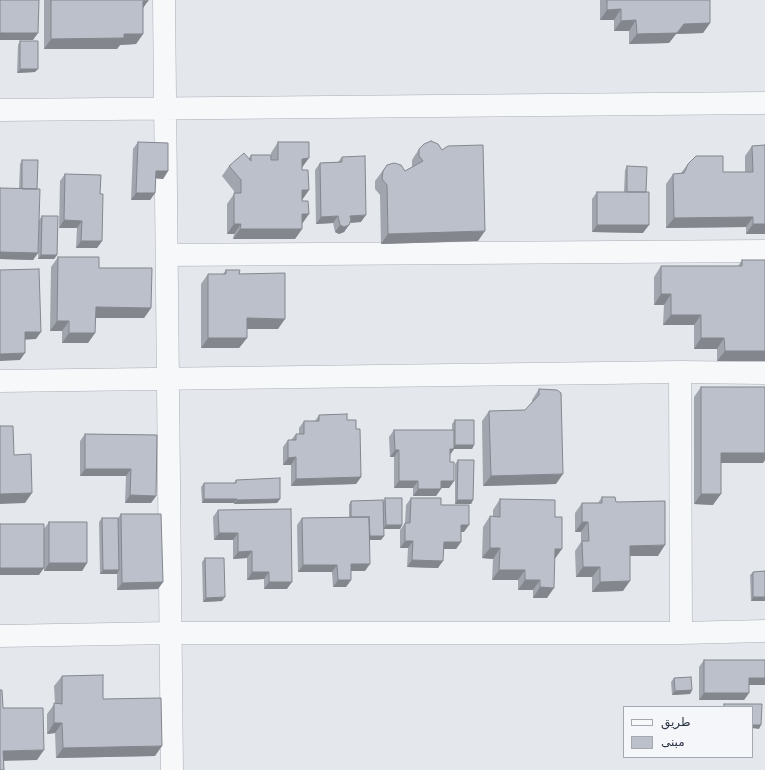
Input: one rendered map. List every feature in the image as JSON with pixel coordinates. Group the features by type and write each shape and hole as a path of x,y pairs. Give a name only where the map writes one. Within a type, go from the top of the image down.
{"street":[{"path":"164,0 168,255 172,770"},
{"path":"0,110 765,103"},
{"path":"168,255 765,251"},
{"path":"680,372 681,633"},
{"path":"0,381 169,380 680,372 765,373"},
{"path":"0,636 170,633 681,633 765,631"}],"building":[{"path":"0,0 39,0 38,33 0,33"},
{"path":"51,0 148,0 143,1 143,34 124,34 124,38 51,39"},
{"path":"607,0 710,0 710,23 684,24 677,33 637,34 636,20 621,21 621,9 607,10"},
{"path":"20,41 38,41 38,69 20,69"},
{"path":"431,141 438,144 442,150 448,146 483,145 485,231 388,234 387,185 382,179 383,171 387,165 394,163 401,165 405,171 423,161 419,156 419,149 424,144"},
{"path":"138,142 168,143 168,171 156,171 155,193 136,193"},
{"path":"278,142 309,142 309,158 302,159 302,170 308,170 309,190 302,190 302,201 308,201 309,214 302,214 302,229 240,229 241,224 234,224 234,193 241,193 241,180 229,166 244,153 251,161 251,155 271,155 271,160 278,160"},
{"path":"765,145 765,224 753,224 753,217 674,218 673,174 684,173 688,164 696,156 723,156 723,172 753,172 752,146"},
{"path":"365,156 366,215 350,216 351,220 349,225 344,227 340,225 338,216 321,217 320,163 342,162 342,157"},
{"path":"22,160 38,160 37,189 22,189"},
{"path":"627,166 647,167 646,192 627,192"},
{"path":"65,174 101,175 100,194 103,194 102,241 81,241 82,221 64,220"},
{"path":"0,188 40,189 38,253 0,252"},
{"path":"597,192 649,192 649,225 597,225"},
{"path":"42,216 58,216 57,255 41,255"},
{"path":"58,257 99,257 99,268 152,268 151,308 96,307 95,333 69,333 69,321 57,321"},
{"path":"742,260 765,260 765,351 725,351 724,338 701,338 701,315 671,315 671,294 661,294 661,266 742,266"},
{"path":"39,269 41,332 25,332 25,353 0,354 0,270"},
{"path":"226,270 240,270 239,274 285,273 285,319 247,318 247,338 208,338 208,274 226,274"},
{"path":"701,387 765,387 765,453 721,453 721,494 701,494"},
{"path":"539,389 557,390 561,393 563,474 491,476 489,411 525,410 539,395"},
{"path":"347,414 347,420 356,420 356,429 360,429 361,477 296,479 296,457 288,458 288,440 296,440 296,434 304,434 304,421 319,421 319,415"},
{"path":"455,420 474,420 474,445 455,445"},
{"path":"0,426 13,426 14,455 31,454 32,493 0,494"},
{"path":"394,430 454,430 454,449 450,449 450,462 454,462 454,481 441,481 441,489 418,489 418,481 399,481 399,450 395,450"},
{"path":"85,434 157,435 156,496 130,495 131,469 85,469"},
{"path":"458,460 474,460 473,500 457,500"},
{"path":"280,478 280,499 204,499 204,483 236,483 236,480"},
{"path":"602,497 615,497 616,502 665,501 665,545 630,546 630,581 600,582 600,567 583,567 582,541 589,541 588,522 582,522 582,503 602,503"},
{"path":"385,498 402,498 402,525 386,525"},
{"path":"411,498 441,498 441,505 469,505 469,525 461,525 461,542 444,542 443,561 412,560 413,541 405,541 405,523 410,523"},
{"path":"500,499 555,500 555,517 562,517 562,549 555,549 554,588 540,587 540,580 525,580 525,570 499,570 500,548 490,548 490,516 500,517"},
{"path":"383,500 384,536 370,536 369,517 351,517 351,501"},
{"path":"291,509 292,582 269,582 269,572 252,572 252,551 238,552 238,533 219,533 218,510"},
{"path":"121,514 161,514 163,582 122,583"},
{"path":"369,517 370,564 351,564 351,580 338,580 337,565 303,565 302,518"},
{"path":"102,518 118,518 119,570 103,570"},
{"path":"49,522 87,522 87,563 49,563"},
{"path":"0,524 44,524 44,568 0,568"},
{"path":"205,558 224,558 225,597 206,598"},
{"path":"765,571 765,597 753,597 753,572"},
{"path":"704,660 765,660 765,678 749,678 749,693 704,693"},
{"path":"103,675 103,699 161,698 162,746 63,748 62,723 54,723 54,703 62,704 62,676"},
{"path":"691,677 692,690 675,691 674,678"},
{"path":"0,690 2,690 3,708 43,708 44,750 3,751 4,770 0,770"},
{"path":"724,704 762,704 761,725 753,725 753,706 724,706"}]}
